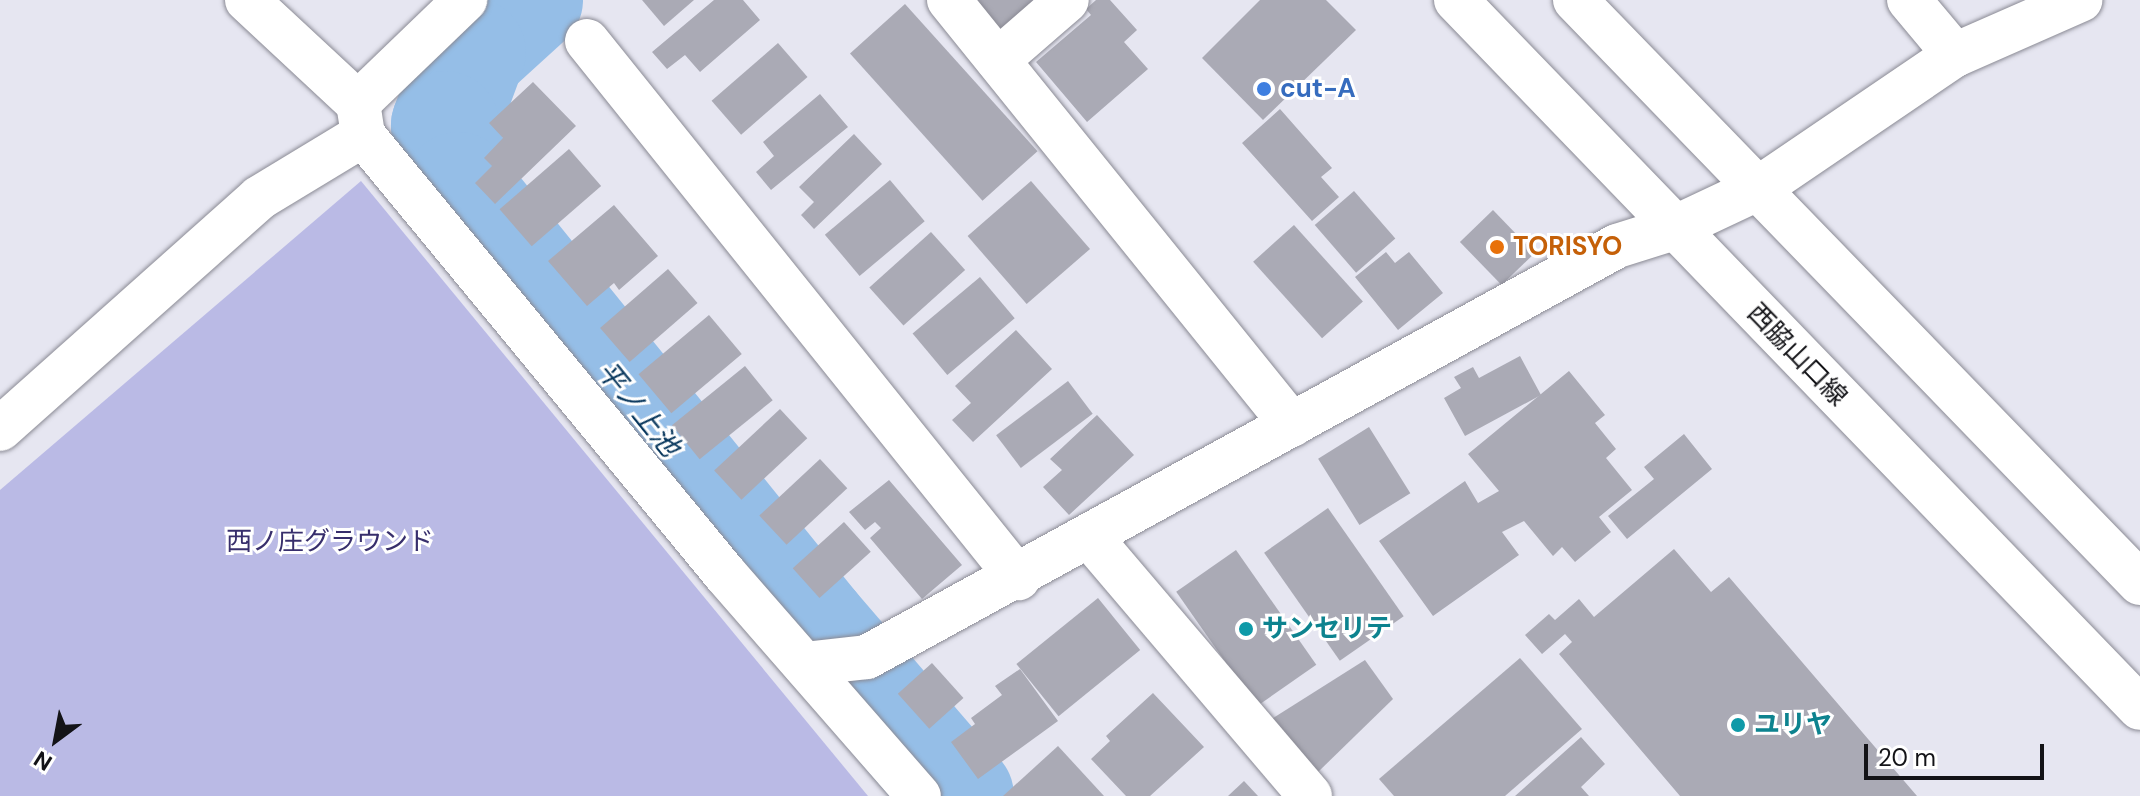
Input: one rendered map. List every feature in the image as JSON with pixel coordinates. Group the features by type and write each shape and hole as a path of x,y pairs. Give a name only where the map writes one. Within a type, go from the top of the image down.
{"street":[{"path":"247,0 361,119 804,664 919,796"},
{"path":"0,429 259,198 361,119 465,0"},
{"path":"949,0 1292,425"},
{"path":"998,60 1067,0"},
{"name":"西脇山口線","path":"1456,0 2140,708"},
{"path":"1575,0 2140,583"},
{"path":"1909,0 1955,55"},
{"path":"804,664 867,657 1018,578 1617,246 1674,228 1759,188 1955,55 2080,0"},
{"path":"587,41 1018,578"},
{"path":"1089,536 1310,796"}],"green space":[{"name":"西ノ庄グラウンド","path":"361,181 868,796 0,796 0,490"}],"building":[{"path":"642,0 694,0 664,26"},
{"path":"714,0 743,0 760,20 700,72 685,55 667,69 652,52"},
{"path":"975,0 1038,0 1000,31"},
{"path":"1096,0 1110,0 1137,30 1124,42 1148,69 1087,122 1036,62 1091,15 1086,9"},
{"name":"cut-A","path":"1260,0 1326,0 1356,30 1263,120 1202,58"},
{"path":"905,4 1037,151 982,201 850,54"},
{"path":"778,43 808,77 741,135 712,101"},
{"path":"533,82 576,126 495,204 475,183 492,166 484,158 503,138 489,123"},
{"path":"820,94 848,127 771,190 756,172 774,156 763,142"},
{"path":"1280,109 1332,168 1321,177 1339,197 1312,221 1242,143"},
{"path":"854,134 882,164 814,229 801,215 814,202 799,187"},
{"path":"569,149 601,186 532,246 500,209"},
{"path":"890,180 925,221 860,276 825,235"},
{"path":"1031,181 1090,249 1027,304 968,236"},
{"path":"1354,191 1395,239 1356,273 1315,225"},
{"path":"614,205 658,256 619,290 614,283 587,306 548,261"},
{"name":"TORISYO","path":"1493,210 1535,253 1502,285 1460,242"},
{"path":"1294,225 1363,302 1322,338 1253,262"},
{"path":"931,232 965,270 903,325 869,288"},
{"path":"1386,252 1395,263 1409,252 1443,293 1398,330 1355,277"},
{"path":"668,269 698,303 630,362 600,328"},
{"path":"980,277 1015,318 947,375 913,334"},
{"path":"709,315 742,354 671,413 639,374"},
{"path":"1016,330 1052,369 973,442 952,420 971,403 955,386"},
{"path":"1520,356 1541,395 1465,436 1444,398 1461,388 1454,377 1473,367 1479,378"},
{"path":"745,366 773,400 700,459 672,425"},
{"path":"1569,371 1605,415 1595,423 1616,449 1606,458 1632,490 1599,517 1611,532 1575,562 1562,547 1553,556 1524,521 1502,532 1519,555 1433,616 1379,541 1465,481 1478,503 1499,491 1468,454"},
{"path":"1068,381 1093,414 1021,468 996,435"},
{"path":"780,409 807,438 741,500 714,470"},
{"path":"1097,415 1134,455 1069,515 1043,487 1062,470 1050,459"},
{"path":"1369,427 1410,493 1359,525 1318,459"},
{"path":"1684,434 1712,469 1627,539 1608,516 1654,479 1644,467"},
{"path":"820,459 847,488 787,545 759,516"},
{"path":"889,480 962,565 922,599 870,538 881,528 875,522 865,530 849,512"},
{"path":"1328,508 1404,616 1340,661 1264,553"},
{"path":"844,522 871,552 819,598 793,568"},
{"name":"ユリヤ","path":"1674,549 1711,592 1729,577 1917,796 1680,796 1559,654 1572,642 1565,634 1542,654 1525,635 1549,614 1555,620 1579,599 1594,617"},
{"name":"サンセリテ","path":"1236,550 1316,665 1257,707 1176,592"},
{"path":"1098,598 1140,650 1059,716 1016,664"},
{"path":"1520,658 1582,729 1505,796 1394,796 1379,779"},
{"path":"1365,660 1393,699 1317,773 1267,722"},
{"path":"932,663 963,698 929,729 898,694"},
{"path":"1020,669 1058,721 978,779 951,742 975,724 971,718 1002,695 995,686"},
{"path":"1153,693 1204,747 1150,796 1126,796 1091,759 1110,741 1106,736"},
{"path":"1581,737 1605,764 1581,787 1589,796 1515,796"},
{"path":"1058,746 1104,796 1003,796"},
{"path":"1244,781 1258,796 1228,796"}],"waterway":[{"name":"平ノ上池","path":"529,0 472,52 445,125 458,186 814,626 960,796"}],"place":[{"name":"cut-A","path":"1264,89"},
{"name":"TORISYO","path":"1497,247"},
{"name":"サンセリテ","path":"1246,629"},
{"name":"ユリヤ","path":"1738,725"}]}
